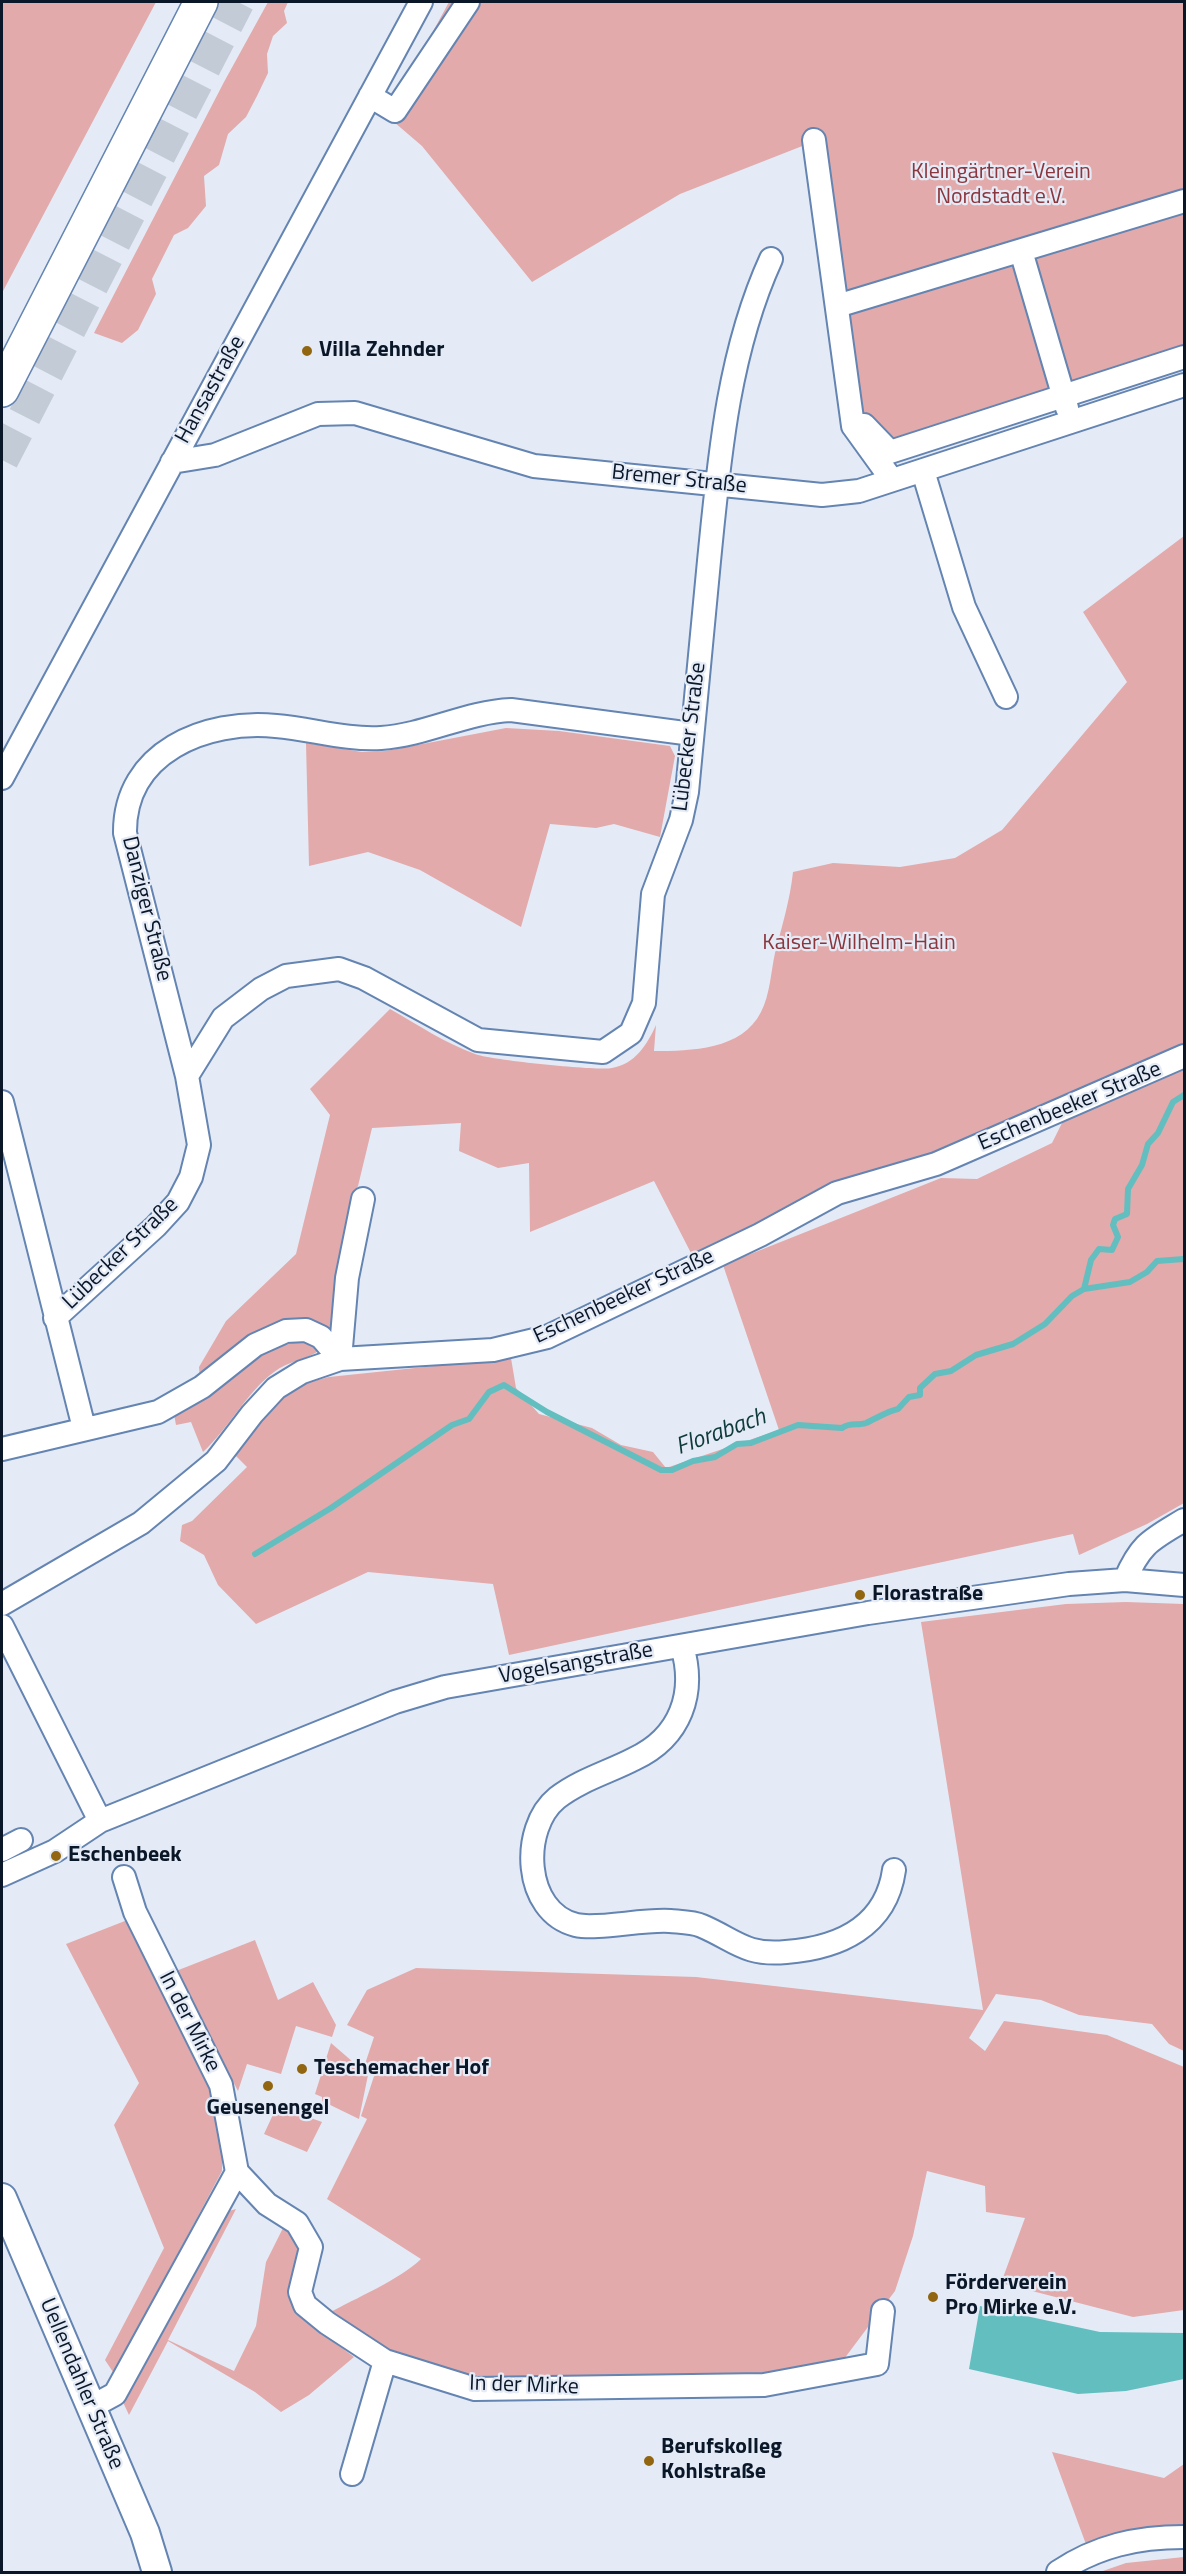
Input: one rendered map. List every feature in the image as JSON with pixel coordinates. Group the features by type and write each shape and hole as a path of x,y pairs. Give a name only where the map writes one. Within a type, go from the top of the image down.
{"highway":[{"path":"2,390 201,2"}],"main road":[{"name":"Uellendahler Straße","path":"2,2198 145,2533 157,2572"}],"street":[{"name":"Hansastraße","path":"2,778 421,2"},
{"path":"370,96 395,111 468,2"},
{"path":"814,140 853,426 892,480"},
{"path":"837,306 1185,201"},
{"path":"1021,251 1071,423"},
{"name":"Lübecker Straße","path":"55,1318 156,1226 178,1202 191,1177 199,1145 188,1076 223,1018 261,988 286,976 339,969 364,978 478,1040 603,1052 631,1033 644,1003 653,894 681,820 687,792 717,484 734,375 758,288 771,260"},
{"path":"853,426 864,425 890,452 1064,394 1185,357"},
{"name":"Bremer Straße","path":"171,462 215,455 318,414 355,413 534,466 822,495 860,490 923,471 1185,385"},
{"path":"923,471 964,607 1006,697"},
{"name":"Danziger Straße","path":"188,1076 125,833 125,814 130,797 138,780 159,757 190,738 232,727 276,726 332,736 383,738 436,727 488,711 510,710 692,734"},
{"name":"Eschenbeeker Straße","path":"2,1604 141,1523 216,1461 252,1414 276,1388 302,1372 340,1359 493,1350 547,1337 760,1235 837,1193 936,1164 1185,1056"},
{"path":"2,1102 84,1428"},
{"path":"340,1359 347,1278 363,1199"},
{"path":"2,1449 158,1412 202,1387 255,1345 286,1332 306,1330 321,1336 340,1359"},
{"path":"1125,1580 1137,1554 1149,1541 1185,1520"},
{"name":"Vogelsangstraße","path":"2,1875 55,1851 100,1821 394,1701 463,1684 868,1613 1057,1585 1125,1580 1185,1586"},
{"path":"2,1626 100,1821"},
{"path":"682,1646 688,1668 688,1694 675,1724 654,1746 636,1759 610,1768 557,1798 538,1820 532,1843 534,1877 544,1900 561,1920 578,1926 642,1920 672,1921 700,1925 742,1948 765,1953 807,1950 828,1946 853,1934 878,1913 891,1891 894,1870"},
{"name":"In der Mirke","path":"124,1877 135,1912 221,2085 237,2172 267,2204 297,2223 310,2247 300,2292 305,2305 327,2323 385,2361 475,2389 764,2385 877,2364 883,2311"},
{"path":"91,2407 115,2394 237,2172"},
{"path":"352,2474 385,2361"},
{"path":"1058,2572 1110,2546 1162,2537 1185,2537"}],"green space":[{"path":"3,2 156,2 2,293 2,4"},
{"path":"268,2 288,2 284,11 287,23 273,36 267,54 268,73 246,117 228,134 219,165 204,176 206,206 188,228 174,235 152,279 156,294 138,330 122,343 94,333 224,82"},
{"name":"Kleingärtner-Verein Nordstadt e.V.","path":"449,2 1184,2 1184,361 870,464 810,143 680,194 532,282 422,146 387,116"},
{"name":"Kaiser-Wilhelm-Hain","path":"1184,536 1184,1048 692,1255 654,1181 530,1232 529,1163 498,1168 459,1151 461,1123 372,1128 358,1186 351,1201 351,1229 336,1331 315,1324 200,1380 199,1367 226,1321 296,1254 330,1115 310,1089 390,1009 442,1039 475,1054 501,1059 602,1069 620,1066 634,1058 649,1040 656,1025 654,1051 699,1049 729,1041 741,1034 752,1025 761,1012 766,998 793,872 833,863 900,867 955,858 1002,830 1127,682 1083,612"},
{"path":"506,728 559,731 670,746 675,756 660,837 614,824 596,828 550,824 521,927 420,870 368,852 309,866 306,743 362,752 386,751"},
{"path":"1184,1065 1184,1503 1147,1524 1079,1555 1073,1534 509,1655 493,1584 368,1572 256,1624 218,1585 204,1555 180,1541 182,1525 192,1521 247,1467 234,1454 273,1407 289,1391 329,1377 511,1358 516,1388 539,1414 592,1428 621,1445 653,1452 666,1468 779,1430 723,1265 941,1178 977,1179 1052,1143 1063,1121"},
{"path":"303,1341 317,1342 320,1350 279,1368 264,1380 203,1452 191,1422 176,1425 174,1414 234,1369 284,1345"},
{"path":"1126,1602 1184,1604 1184,2051 1169,2044 1152,2024 1079,2015 1041,2000 996,1994 969,2038 985,2051 1004,2021 1107,2035 1184,2067 1184,2310 1133,2317 1001,2283 1025,2218 986,2212 985,2186 927,2171 913,2236 895,2291 841,2363 767,2377 466,2380 395,2355 327,2314 389,2281 421,2259 327,2199 367,2119 361,2116 376,2070 364,2067 374,2037 347,2025 367,1990 416,1968 696,1977 983,2010 921,1622 1066,1604"},
{"path":"130,1919 208,2070 222,2139 222,2171 113,2372 105,2360 164,2248 114,2125 139,2083 66,1944"},
{"path":"255,1940 278,2000 313,1982 336,2025 332,2037 296,2026 281,2074 247,2064 238,2091 176,1971"},
{"path":"331,2043 368,2075 359,2119 322,2101 322,2097 315,2094"},
{"path":"277,2106 322,2122 307,2152 264,2134"},
{"path":"236,2209 168,2340 234,2371 256,2326 266,2262 283,2228 295,2237 299,2259 287,2293 295,2313 354,2357 309,2395 281,2412 255,2392 168,2341 129,2415 121,2398 222,2213"},
{"path":"1052,2452 1164,2478 1184,2464 1184,2530 1087,2547"},
{"path":"1184,2557 1184,2572 1100,2572 1126,2563"}],"water":[{"path":"980,2306 1100,2332 1184,2333 1184,2379 1126,2391 1078,2394 969,2369"}],"waterway":[{"path":"1084,1289 1091,1260 1099,1249 1112,1250 1118,1237 1113,1225 1115,1219 1127,1214 1128,1189 1142,1165 1148,1144 1158,1133 1173,1102 1184,1095"},
{"name":"Florabach","path":"255,1554 331,1508 452,1425 469,1419 489,1392 504,1385 547,1412 661,1470 672,1470 693,1461 715,1457 737,1444 751,1443 798,1425 842,1428 866,1423 898,1409 909,1397 920,1395 920,1388 935,1374 951,1371 976,1355 1013,1344 1045,1324 1072,1296 1084,1289 1130,1282 1147,1272 1157,1261 1184,1259"}],"tunnel":[{"path":"2,460 238,2"}],"place":[{"name":"Villa Zehnder","path":"307,351"},
{"name":"Florastraße","path":"860,1595"},
{"name":"Eschenbeek","path":"56,1856"},
{"name":"Teschemacher Hof","path":"302,2069"},
{"name":"Geusenengel","path":"268,2086"},
{"name":"Förderverein Pro Mirke e.V.","path":"933,2297"},
{"name":"Berufskolleg Kohlstraße","path":"649,2461"}]}
